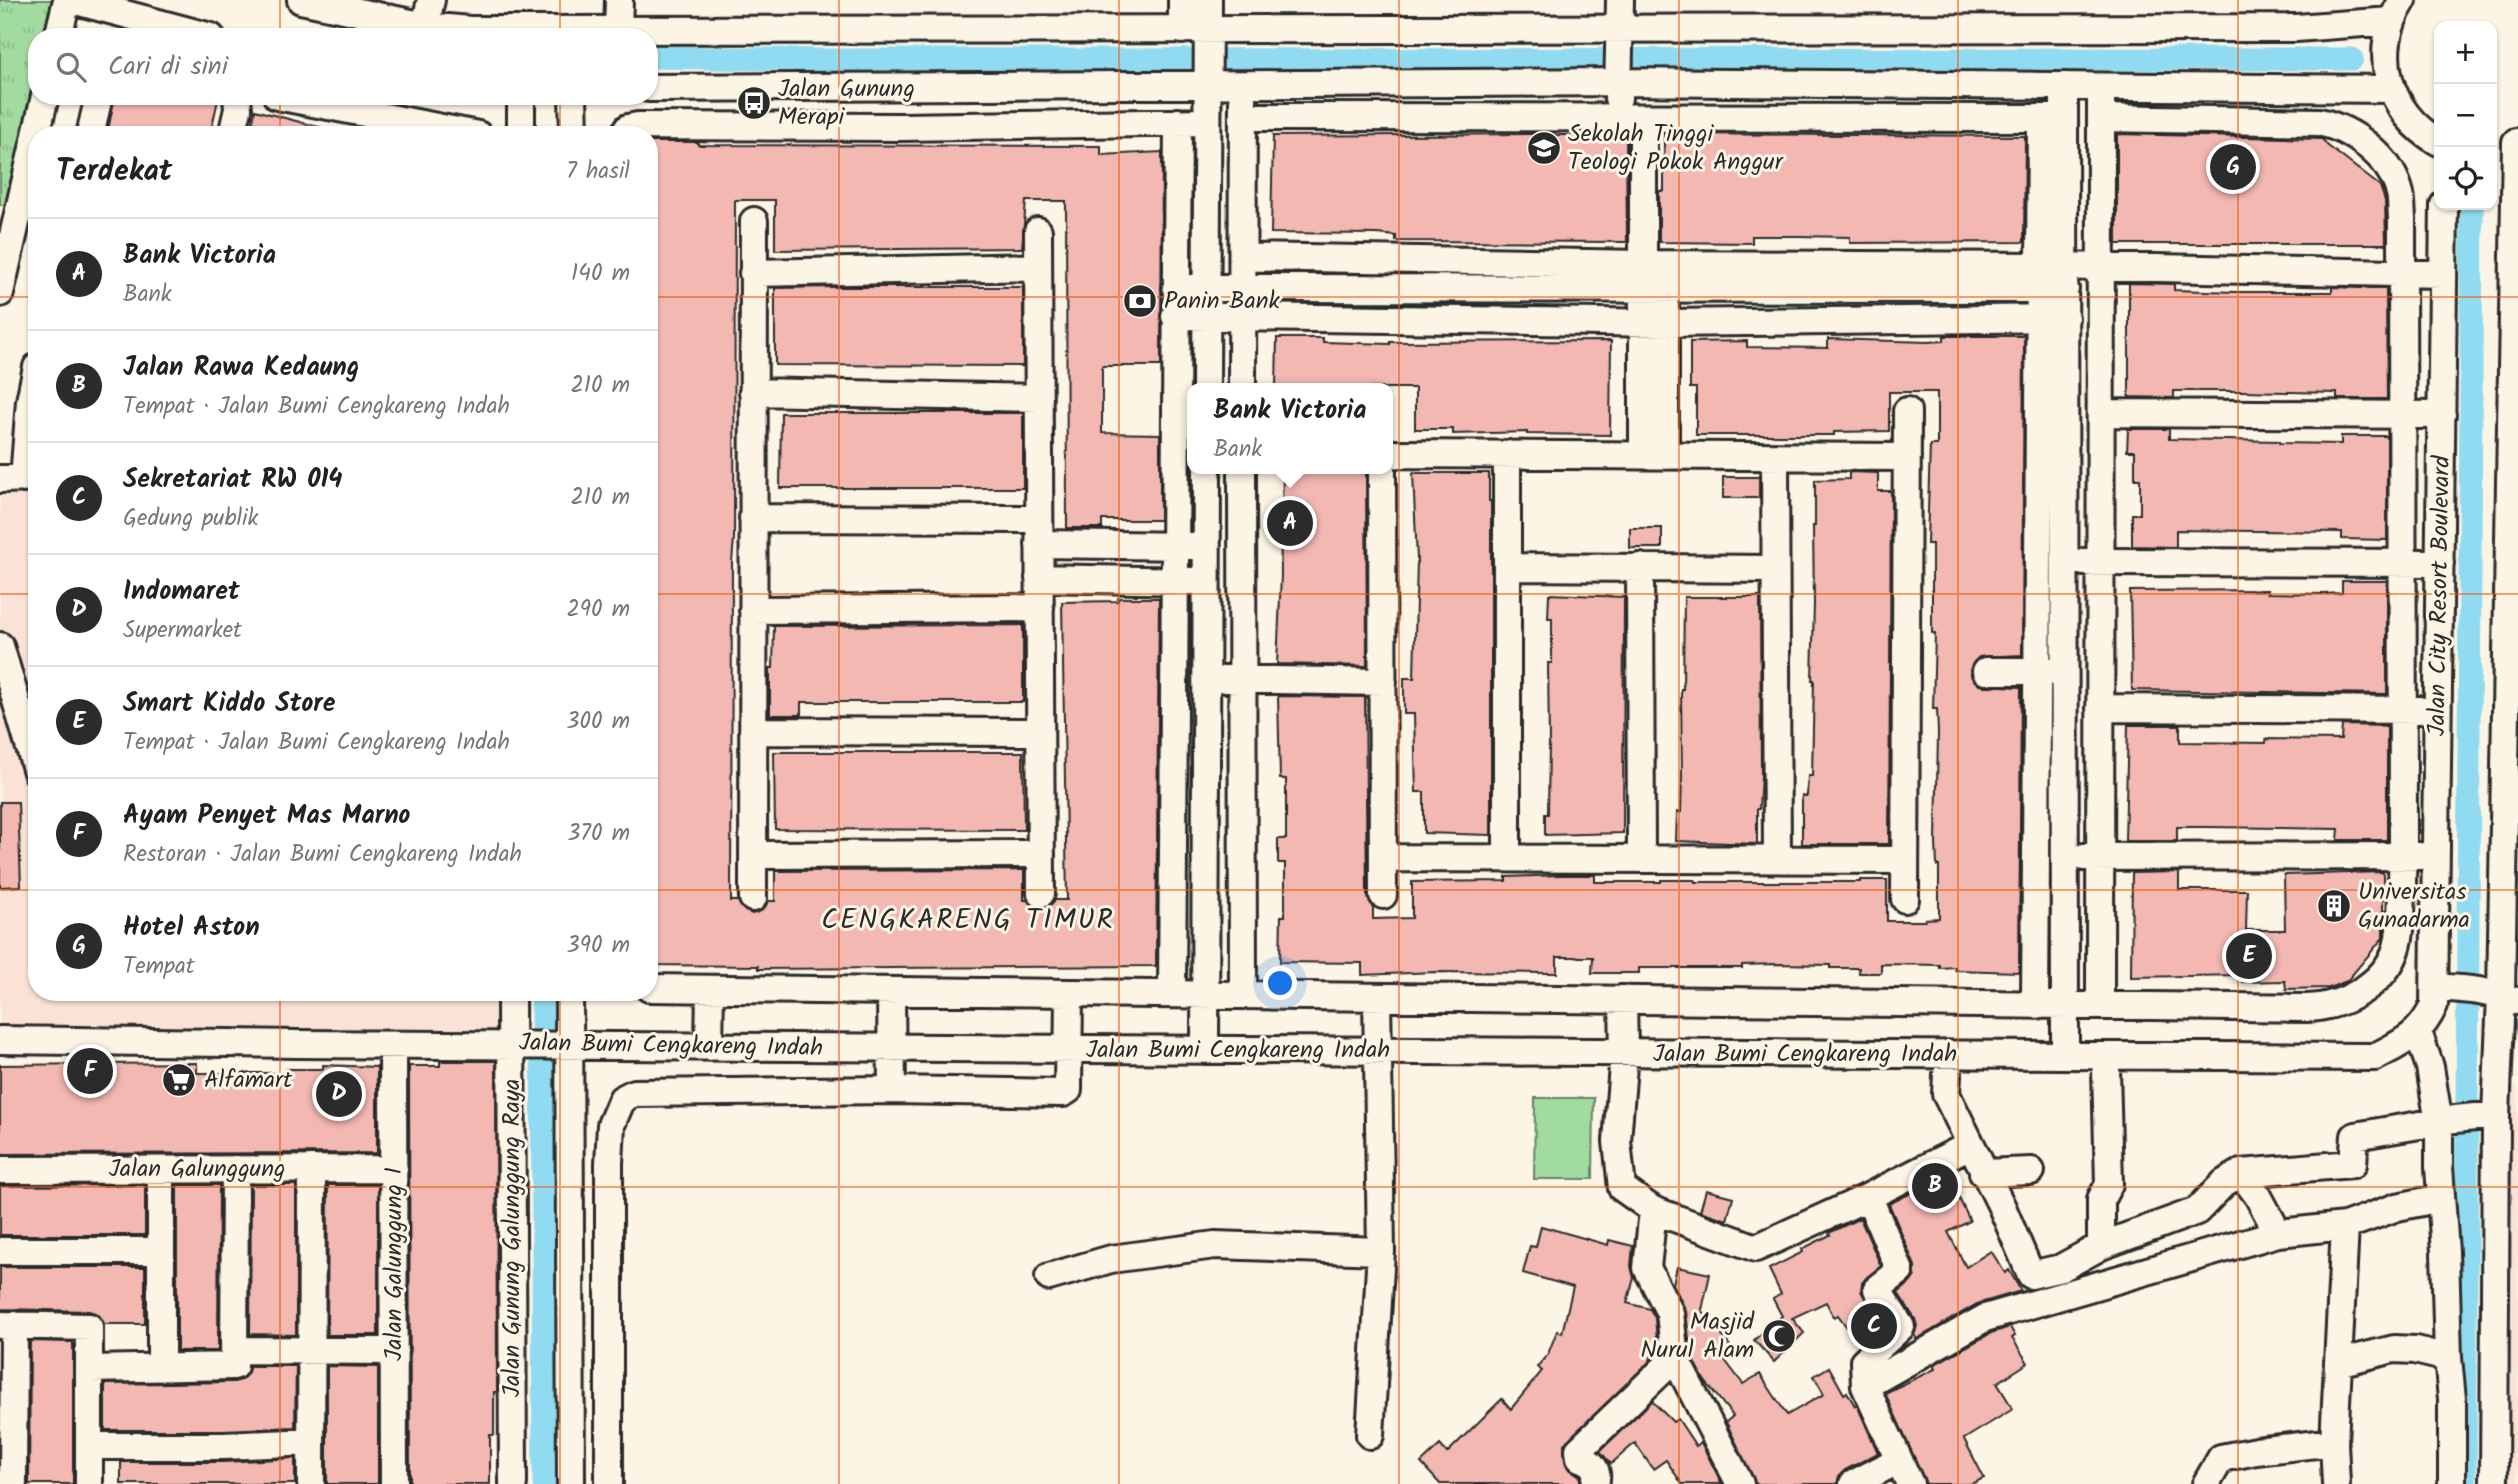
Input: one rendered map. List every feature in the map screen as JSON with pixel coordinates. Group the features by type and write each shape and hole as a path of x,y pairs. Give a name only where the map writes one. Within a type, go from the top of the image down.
{"street":[{"path":"61,28 69,0 176,28"},
{"path":"301,0 425,26 448,28"},
{"path":"425,26 431,0"},
{"path":"618,28 619,0"},
{"path":"1182,0 1199,34 1207,78 1206,383"},
{"path":"1199,34 1208,0"},
{"path":"1620,0 1618,76 1630,118 1655,322 1654,455"},
{"path":"658,30 1618,37 2296,28 2397,10 2386,44 2385,67 2391,89 2400,108 2413,124 2434,139"},
{"path":"658,88 1074,84 1207,78 1242,83 1618,76 1858,84 2391,89"},
{"path":"1242,83 1242,383"},
{"path":"1074,84 1074,124"},
{"path":"1858,84 1860,118"},
{"path":"901,86 901,127"},
{"path":"2064,86 2053,118 2051,671 2065,815 2065,1055"},
{"path":"711,126 712,87"},
{"path":"2100,1005 2101,87"},
{"path":"36,126 42,105"},
{"path":"92,126 97,105"},
{"path":"323,105 432,126"},
{"path":"521,105 521,126"},
{"path":"573,105 573,126"},
{"path":"1243,117 2053,118"},
{"path":"658,988 2325,1007 2351,999 2374,981 2390,963 2399,940 2403,856 2400,191 2389,169 2370,147 2336,125 2319,122 2101,118"},
{"path":"1172,994 1178,122"},
{"path":"638,126 901,127 1207,122"},
{"path":"2494,1484 2506,1383 2492,1115 2501,996 2513,588 2509,144"},
{"path":"0,293 7,230 28,156"},
{"name":"Jalan City Resort Boulevard","path":"2444,210 2436,856 2445,988"},
{"path":"753,898 754,221"},
{"path":"1038,231 1041,893"},
{"path":"1242,257 1458,261 1651,281"},
{"path":"1458,261 1458,319"},
{"path":"753,273 1038,267"},
{"path":"1175,288 1458,289 1651,281 2053,278 2101,267 2444,274"},
{"path":"1175,316 1655,322 2052,318"},
{"path":"753,392 1038,397"},
{"path":"1905,899 1907,411"},
{"path":"2101,414 2442,415"},
{"path":"20,479 28,417"},
{"path":"1393,454 1907,457"},
{"path":"1507,454 1507,858"},
{"path":"1775,457 1777,859"},
{"path":"1205,1050 1207,474"},
{"path":"1242,474 1242,995"},
{"path":"1382,474 1383,895"},
{"path":"2035,1004 2037,815 2064,562 2051,504"},
{"path":"753,518 1039,531 1174,546 1242,524"},
{"path":"2064,562 2440,563"},
{"path":"1508,567 1774,569"},
{"path":"1640,567 1641,859"},
{"path":"1039,578 1208,582"},
{"path":"753,610 1040,608"},
{"path":"0,646 28,741"},
{"path":"1986,671 2051,671"},
{"path":"1207,679 1382,682"},
{"path":"2100,708 2438,710"},
{"path":"753,731 1040,732"},
{"path":"1173,779 1206,780"},
{"path":"2037,815 2065,815"},
{"path":"1206,833 1242,832"},
{"path":"753,855 1041,854"},
{"path":"2065,857 2436,856"},
{"path":"1383,858 1905,860"},
{"path":"2452,1484 2452,1399 2441,1198 2447,1121 2418,1032 2445,988 2501,996"},
{"path":"709,1047 710,989"},
{"path":"891,991 892,1090"},
{"path":"609,1484 609,1163 611,1125 616,1107 622,1099 634,1093 892,1090 1063,1093 1068,1090 1069,993"},
{"path":"1370,1435 1381,1251 1377,997"},
{"path":"1623,999 1624,1053 1617,1141 1622,1188 1653,1210 1756,1248 1866,1198 1970,1145"},
{"name":"Jalan Gunung Galunggung Raya","path":"513,1001 517,1045 513,1484"},
{"path":"568,1001 563,1046 569,1164 571,1484"},
{"name":"Jalan Bumi Cengkareng Indah","path":"0,1040 393,1045 2375,1057 2418,1032"},
{"name":"Jalan Galunggung I","path":"393,1045 394,1484"},
{"path":"1951,1055 1946,1094 2002,1207 2031,1275 2061,1268 2101,1246 2197,1211 2224,1183 2241,1173 2353,1164 2355,1136 2492,1115"},
{"path":"2101,1246 2101,1199 2109,1185 2106,1069"},
{"path":"569,1164 609,1163"},
{"path":"235,1169 235,1358"},
{"path":"311,1484 312,1169"},
{"name":"Jalan Galunggung","path":"0,1170 394,1169"},
{"path":"161,1170 161,1368"},
{"path":"1983,1173 2031,1171"},
{"path":"2241,1173 2258,1196 2278,1233"},
{"path":"1866,1198 1900,1271 1877,1289 1901,1327 1864,1361 1865,1386 1910,1484"},
{"path":"1865,1386 1985,1318 2278,1233 2345,1226 2396,1207 2441,1198"},
{"path":"1653,1210 1647,1268 1670,1313 1675,1358 1740,1484"},
{"path":"2336,1484 2334,1442 2345,1226"},
{"path":"1049,1277 1111,1259 1215,1245 1381,1251"},
{"path":"0,1251 161,1251"},
{"path":"13,1484 7,1325 89,1327 89,1484"},
{"path":"2338,1363 2394,1349 2415,1350 2448,1358"},
{"path":"90,1369 161,1368 311,1350 394,1351"},
{"path":"1595,1484 1594,1467 1590,1461 1580,1458 1578,1450 1675,1358"},
{"path":"571,1437 609,1440"},
{"path":"89,1446 223,1446 311,1442"},
{"path":"2206,1484 2221,1458 2334,1442"},
{"path":"1853,1484 1899,1460"}],"shaded area":[{"path":"28,491 28,1001 499,1001 499,1032 0,1030 0,492"},
{"path":"2493,1086 2518,1087 2518,1484 2492,1484"}],"green space":[{"path":"0,0 53,0 46,28 28,28 29,105 5,205 0,205"},
{"path":"1535,1098 1594,1098 1593,1179 1534,1179"}],"building":[{"path":"113,105 217,105 212,126 109,126"},
{"path":"255,110 315,126 252,126"},
{"path":"1664,134 2025,136 2024,242 1850,243 1850,237 1752,236 1752,243 1659,242 1659,191 1664,191"},
{"path":"2117,134 2322,139 2380,186 2385,201 2386,244 2117,244"},
{"path":"1626,135 1627,242 1396,241 1396,236 1377,234 1271,233 1273,136"},
{"path":"658,142 698,142 698,145 1101,146 1101,155 1162,152 1161,366 1102,366 1102,433 1160,434 1160,520 1102,520 1102,528 1067,528 1066,201 1026,201 1022,248 775,250 775,200 735,200 731,901 738,901 745,911 752,914 761,911 768,901 775,901 775,871 1024,870 1024,900 1042,909 1055,900 1067,900 1062,602 1159,598 1156,966 758,969 758,966 658,965"},
{"path":"2129,283 2174,284 2174,290 2236,292 2332,292 2332,287 2386,289 2387,399 2337,399 2337,393 2243,391 2174,391 2174,398 2129,397"},
{"path":"1023,287 1023,366 775,365 775,288"},
{"path":"1944,336 2024,336 2022,655 1979,657 1970,670 1972,678 1979,685 2021,687 2019,972 1955,970 1955,967 1940,968 1940,965 1881,964 1881,973 1859,973 1859,968 1778,964 1742,965 1742,968 1639,968 1639,973 1592,973 1593,957 1557,957 1557,973 1436,972 1362,975 1362,963 1280,962 1281,916 1285,916 1285,863 1278,863 1278,839 1286,839 1286,779 1280,779 1278,696 1365,697 1367,895 1373,906 1373,919 1412,918 1412,882 1506,881 1506,877 1560,875 1595,875 1595,882 1887,880 1887,921 1925,921 1939,918 1936,843 1938,732 1937,709 1933,709 1935,633 1932,633 1932,544 1927,544 1930,445 1937,445 1937,392 1889,392 1889,431 1834,432 1834,435 1696,435 1696,388 1690,388 1690,342 1747,341 1747,347 1828,348 1828,339 1928,342 1944,341"},
{"path":"1277,338 1323,338 1323,342 1390,344 1611,341 1610,435 1527,432 1453,434 1453,429 1415,429 1415,388 1393,388 1393,383 1276,383"},
{"path":"781,413 1023,413 1023,488 780,488"},
{"path":"2128,429 2169,429 2169,439 2279,443 2341,444 2341,436 2387,436 2387,540 2342,539 2342,532 2176,530 2176,547 2132,546 2132,514 2140,514 2140,479 2135,479 2135,451 2127,451"},
{"path":"1849,472 1878,473 1878,491 1891,491 1889,844 1802,844 1802,796 1807,796 1808,776 1812,776 1815,480 1849,479"},
{"path":"1413,473 1489,473 1491,835 1424,833 1424,792 1416,792 1414,714 1404,714 1404,678 1414,678 1417,560"},
{"path":"1288,474 1366,474 1367,666 1277,664 1281,575 1280,509 1283,478 1288,478"},
{"path":"1723,477 1759,477 1759,498 1723,498"},
{"path":"1630,528 1662,528 1662,548 1630,548"},
{"path":"2342,581 2387,581 2387,694 2132,690 2130,591 2268,590 2267,593 2324,594 2342,593"},
{"path":"1549,594 1624,597 1623,833 1545,835 1545,814 1548,814 1548,663 1552,663"},
{"path":"1684,597 1760,597 1761,776 1757,844 1676,841 1677,812 1681,812"},
{"path":"1023,625 1023,702 801,702 801,715 770,715 770,668 773,668 774,626"},
{"path":"2128,725 2180,725 2180,742 2266,743 2266,739 2341,740 2342,725 2387,726 2387,840 2338,840 2339,829 2177,827 2177,841 2125,841"},
{"path":"774,752 1023,752 1024,830 775,829"},
{"path":"0,802 18,802 21,886 0,887"},
{"path":"2179,872 2179,890 2247,890 2246,930 2285,930 2284,875 2383,872 2383,938 2347,981 2329,988 2286,989 2285,981 2242,982 2242,975 2131,977 2132,873"},
{"path":"440,1061 496,1061 497,1392 494,1392 494,1435 490,1435 490,1484 410,1484 409,1066 440,1066"},
{"path":"197,1063 197,1073 286,1073 286,1069 323,1069 323,1065 377,1067 377,1153 0,1154 0,1065"},
{"path":"1945,1176 1953,1199 1958,1196 1970,1221 1948,1232 1966,1267 1991,1251 2005,1273 2009,1270 2021,1291 1977,1304 1917,1339 1914,1335 1917,1326 1915,1319 1898,1293 1915,1276 1915,1266 1889,1204"},
{"path":"145,1185 145,1235 0,1235 0,1186"},
{"path":"177,1185 219,1185 218,1351 177,1351"},
{"path":"251,1185 296,1185 296,1335 250,1334"},
{"path":"328,1185 378,1185 378,1335 327,1335"},
{"path":"1706,1190 1733,1197 1727,1220 1700,1211"},
{"path":"1860,1218 1881,1266 1862,1283 1861,1291 1881,1324 1859,1344 1838,1315 1834,1317 1826,1302 1792,1318 1804,1333 1774,1362 1754,1340 1782,1316 1773,1299 1781,1294 1769,1269"},
{"path":"1541,1226 1608,1245 1609,1240 1633,1246 1631,1266 1634,1278 1627,1303 1650,1309 1655,1318 1657,1340 1650,1361 1564,1444 1565,1461 1568,1468 1580,1476 1580,1484 1440,1484 1421,1463 1440,1445 1447,1453 1502,1399 1511,1409 1542,1371 1537,1367 1548,1354 1557,1331 1562,1333 1573,1287 1523,1273 1530,1246 1536,1247"},
{"path":"0,1267 145,1267 145,1324 104,1324 98,1314 89,1311 0,1309"},
{"path":"1677,1267 1710,1274 1702,1310 1734,1351 1724,1359 1743,1384 1760,1374 1787,1415 1824,1394 1814,1376 1829,1367 1844,1394 1847,1392 1855,1406 1857,1405 1878,1453 1845,1470 1839,1476 1837,1484 1756,1484 1726,1422 1733,1416 1704,1380 1691,1355 1694,1353 1690,1348 1686,1311 1673,1284"},
{"path":"2010,1327 2015,1336 2012,1338 2028,1363 1997,1383 2013,1409 1964,1439 1984,1478 1971,1484 1926,1484 1885,1393 1935,1369 1933,1365 1991,1333"},
{"path":"30,1341 73,1342 73,1484 29,1484"},
{"path":"250,1366 296,1366 295,1427 105,1430 105,1384 234,1382 247,1374"},
{"path":"327,1366 378,1367 378,1484 327,1484"},
{"path":"1652,1401 1673,1422 1678,1419 1696,1446 1701,1442 1722,1484 1682,1484 1666,1460 1653,1469 1635,1443 1611,1464 1609,1462 1600,1451"},
{"path":"295,1458 295,1484 121,1484 121,1462 223,1462"}],"waterway":[{"path":"658,57 823,60 2352,59"},
{"path":"2465,1484 2472,210"},
{"path":"542,1001 544,1484"}],"place":[{"name":"Jalan Gunung Merapi","path":"754,103"},
{"name":"Sekolah Tinggi Teologi Pokok Anggur","path":"1544,148"},
{"name":"Hotel Aston","path":"2233,167"},
{"name":"Panin Bank","path":"1140,301"},
{"name":"Bank Victoria","path":"1290,523"},
{"name":"Universitas Gunadarma","path":"2334,906"},
{"name":"Smart Kiddo Store","path":"2249,956"},
{"name":"Ayam Penyet Mas Marno","path":"90,1071"},
{"name":"Alfamart","path":"179,1080"},
{"name":"Indomaret","path":"339,1094"},
{"name":"Jalan Rawa Kedaung","path":"1935,1186"},
{"name":"Sekretariat RW 014","path":"1874,1326"},
{"name":"Masjid Nurul Alam","path":"1779,1336"}],"district":[{"name":"CENGKARENG TIMUR","path":"968,920"}]}
